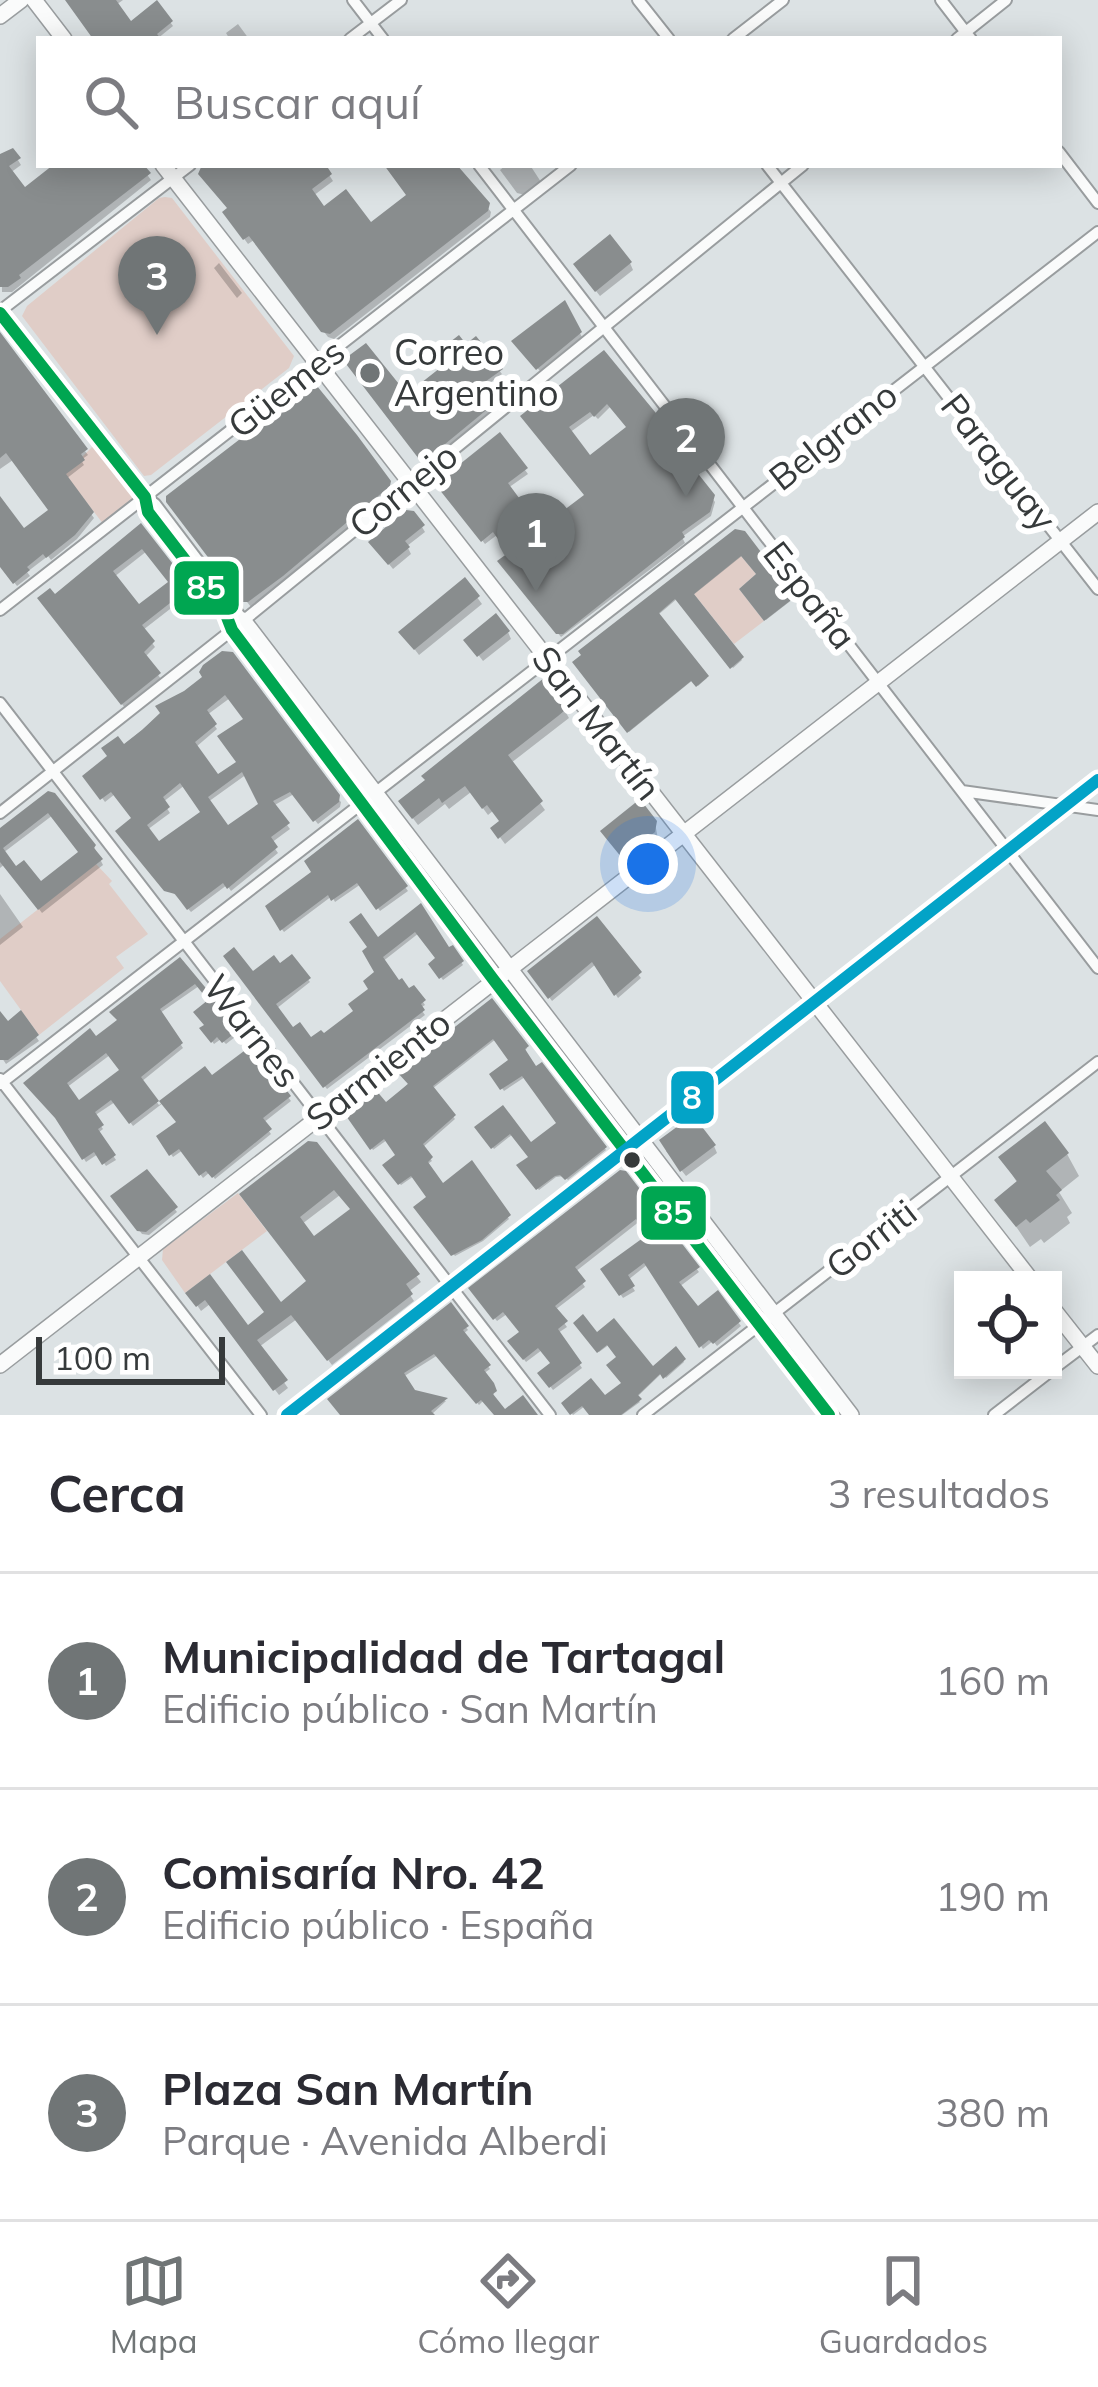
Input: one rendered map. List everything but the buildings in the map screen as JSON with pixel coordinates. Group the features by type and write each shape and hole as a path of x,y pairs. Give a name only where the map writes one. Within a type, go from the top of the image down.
{"street":[{"path":"0,16 21,0"},
{"path":"34,0 62,36"},
{"path":"352,0 381,36"},
{"path":"354,36 401,0"},
{"path":"638,0 667,36"},
{"path":"737,36 783,0"},
{"path":"941,0 964,36"},
{"path":"966,36 1006,0"},
{"path":"1062,156 1098,203"},
{"name":"España","path":"481,168 1098,968"},
{"name":"Güemes","path":"0,610 567,168"},
{"name":"Paraguay","path":"769,168 1098,589"},
{"name":"Cornejo","path":"0,813 799,168"},
{"path":"168,171 0,312 145,497 148,512 367,798 493,979 634,1145"},
{"name":"San Martín","path":"168,171 1024,1271"},
{"name":"Belgrano","path":"1,1082 1098,232"},
{"name":"Sarmiento","path":"0,1365 1098,512"},
{"name":"Warnes","path":"0,703 550,1415"},
{"path":"287,1415 1098,780"},
{"path":"962,791 1098,810"},
{"path":"367,798 508,967 634,1145 767,1319 851,1415"},
{"name":"Gorriti","path":"644,1415 1098,1062"},
{"path":"1,1082 261,1415"},
{"path":"767,1319 830,1415"},
{"path":"1062,1320 1098,1366"},
{"path":"1062,1363 1098,1335"},
{"path":"994,1415 1041,1379"}],"shaded area":[{"path":"165,197 172,198 294,356 289,368 144,476 22,316 27,306"},
{"path":"95,444 135,498 104,525 65,474"},
{"path":"741,556 756,574 739,589 764,621 734,644 694,594"},
{"path":"96,864 148,934 116,957 124,968 39,1035 0,981 0,939"},
{"path":"238,1193 267,1231 185,1293 162,1260 163,1249"}],"transit line":[{"name":"85","path":"0,313 145,497 148,512 225,612 232,630 493,979 829,1415"},
{"name":"8","path":"287,1415 1098,780"}],"place":[{"name":"Plaza San Martín","path":"157,335"},
{"name":"Correo Argentino","path":"370,373"},
{"name":"Comisaría Nro. 42","path":"686,497"},
{"name":"Municipalidad de Tartagal","path":"536,592"}]}
